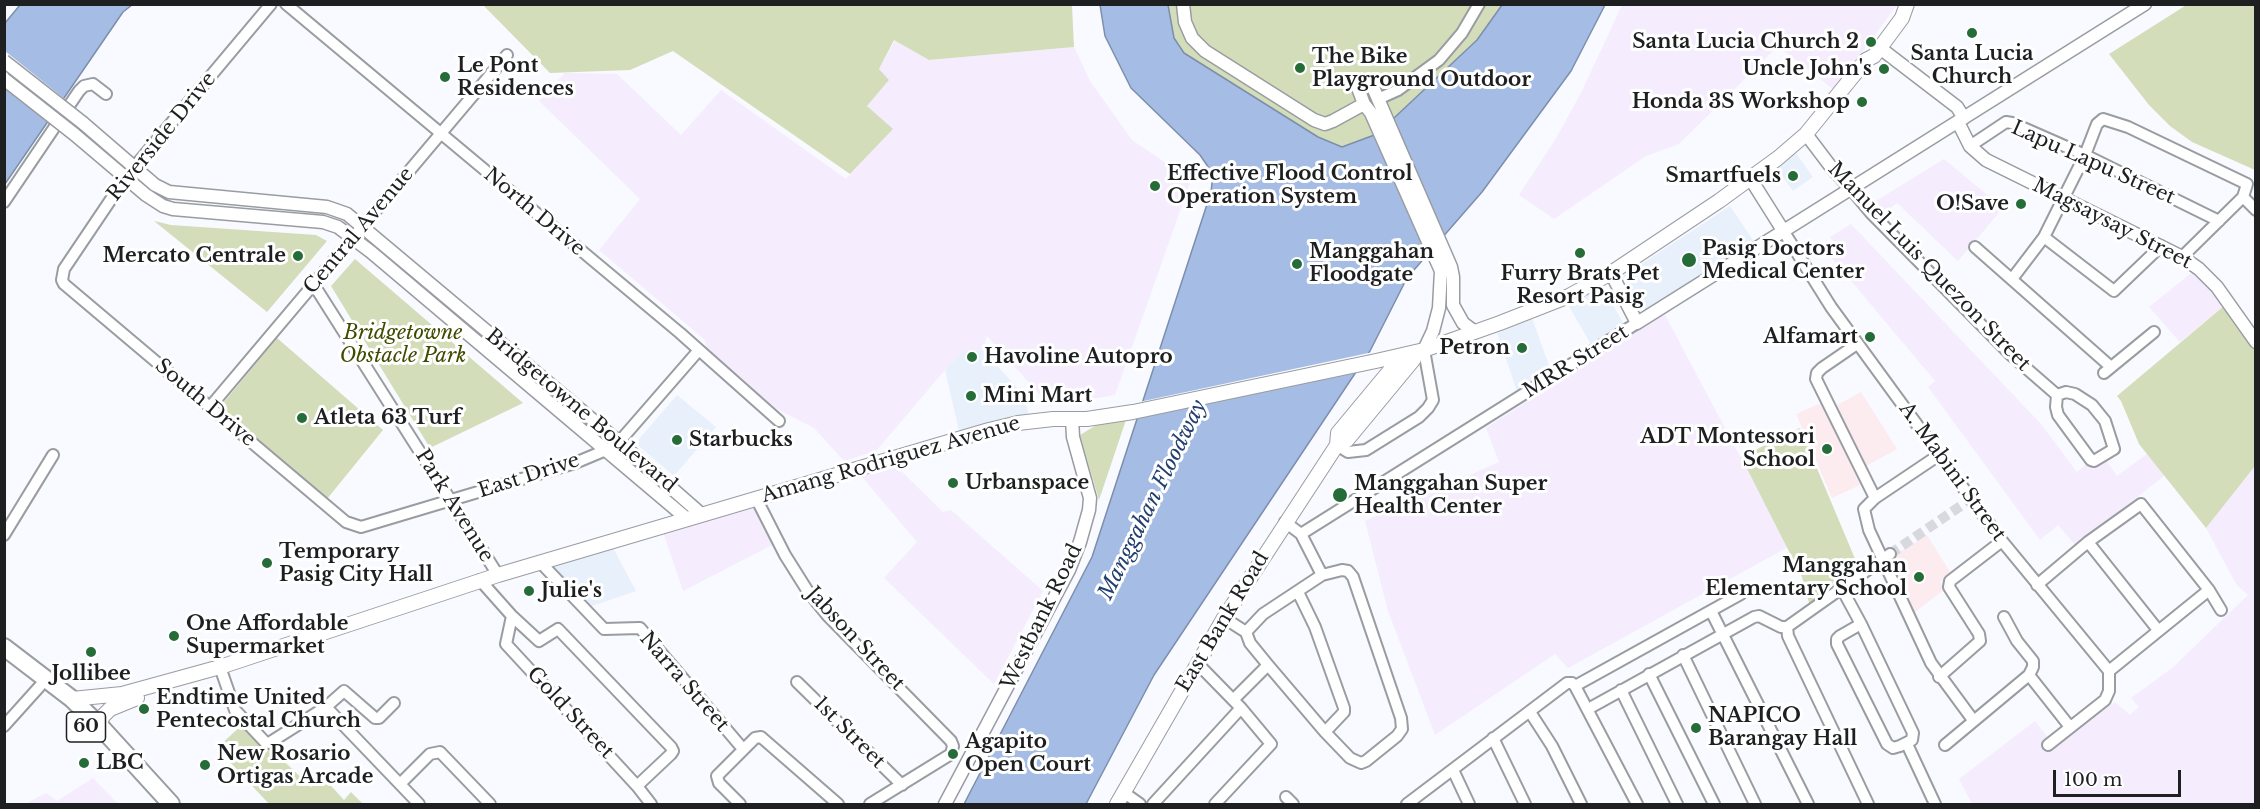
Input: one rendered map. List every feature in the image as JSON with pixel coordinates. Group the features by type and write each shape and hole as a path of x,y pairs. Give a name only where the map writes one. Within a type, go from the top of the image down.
{"main road":[{"name":"Amang Rodriguez Avenue","path":"72,699 114,695 220,668 480,580 989,430 1018,423 1134,412 1398,357 1461,338 1569,296 1611,273 1750,178 1806,134 1866,60 1874,56 1902,18 1907,4"},
{"name":"Amang Rodriguez Avenue","path":"1866,60 1868,52 1897,13 1907,4"},
{"name":"East Bank Road","path":"1337,445 1347,440 1420,351"},
{"name":"East Bank Road","path":"1120,798 1224,618 1337,445 1338,433 1398,357"},
{"name":"60","path":"4,647 72,699 99,725 171,804"},
{"name":"60","path":"4,661 40,686 93,734 157,804"},
{"name":"Amang Rodriguez Avenue","path":"99,725 103,716 110,709 166,683"}],"street":[{"name":"Riverside Drive","path":"62,276 64,269 126,177 271,4"},
{"name":"North Drive","path":"286,4 353,53 440,134 699,350 779,422"},
{"path":"1183,4 1185,22 1192,38 1205,51 1314,120 1325,124 1374,107 1439,60 1462,33 1479,4"},
{"name":"MRR Street","path":"1300,534 2145,4"},
{"name":"Magsaysay Street","path":"1880,48 1957,107 1970,146 1986,160 2182,257 2199,269 2217,287 2256,342"},
{"name":"Central Avenue","path":"210,407 507,55"},
{"name":"Bridgetowne Boulevard","path":"4,61 83,123 155,185 169,192 327,207 346,214 619,442 701,514"},
{"name":"Bridgetowne Boulevard","path":"4,79 153,201 173,209 322,222 338,227 686,518"},
{"path":"4,202 79,91 84,86 93,84 106,94"},
{"path":"1374,107 1446,269 1453,277 1453,309 1461,338"},
{"path":"2012,279 2044,237 2085,155 2097,124 2103,119 2137,131 2245,182 2248,186 2243,197 2182,257"},
{"name":"Lapu Lapu Street","path":"1970,146 2006,122 2012,123 2085,155 2219,221"},
{"name":"Manuel Luis Quezon Street","path":"1806,134 1871,213 2011,355 2057,395"},
{"name":"A. Mabini Street","path":"1750,178 1803,266 1857,344 2002,541 2109,671"},
{"path":"2243,197 2256,210"},
{"path":"2044,237 2114,291 2161,246"},
{"path":"1975,247 2108,370 2154,332"},
{"path":"1337,445 1348,453 1366,450 1419,417 1433,400 1420,351 1432,331 1446,269"},
{"path":"1611,273 1637,323"},
{"name":"South Drive","path":"62,276 64,284 346,522 353,525"},
{"name":"Park Avenue","path":"314,285 498,575"},
{"path":"1439,308 1446,313 1453,309"},
{"path":"1453,309 1463,323 1475,332"},
{"path":"1857,344 1822,368 1817,373 1816,380 1875,498"},
{"name":"East Drive","path":"353,525 361,527 451,501 575,463 606,450 619,442 699,350"},
{"name":"Manuel Luis Quezon Street","path":"2066,392 2075,394 2091,405 2105,421 2114,449 2094,461 2091,460 2058,415 2057,395 2066,392"},
{"name":"Westbank Road","path":"945,804 1069,570 1080,542 1090,498 1073,437 1072,419"},
{"path":"4,535 53,455"},
{"path":"1939,455 1875,498 1864,509 1869,530 1886,556 1931,663 1973,720"},
{"name":"Jabson Street","path":"756,498 785,555 807,590 828,616 951,741 953,746 951,754"},
{"path":"2037,585 2088,542 2141,504 2209,590 2221,610"},
{"path":"1285,522 1300,534 1322,575"},
{"path":"1940,677 1980,640 1979,634 1949,587 1950,581 2002,541"},
{"path":"2088,542 2158,630"},
{"path":"1588,709 1759,616 1781,627 1787,627 1886,556"},
{"name":"Narra Street","path":"540,562 604,630 640,628 743,750"},
{"path":"1224,618 1246,632 1250,642 1268,665 1350,758 1361,763 1366,761 1397,736 1402,729 1401,718 1353,577 1348,571 1342,570 1322,575 1263,614 1246,632"},
{"path":"480,580 539,641 558,629 671,747 673,751 671,754 637,786"},
{"path":"1842,589 1861,624 1913,733 1912,740 1904,745 1893,748 1887,744 1837,644 1840,636 1861,624"},
{"path":"2048,745 2105,700 2109,691 2109,671 2209,590"},
{"path":"1298,592 1315,627 1344,708 1344,712 1325,732"},
{"path":"1575,686 1741,594"},
{"path":"1712,611 1808,804"},
{"name":"Gold Street","path":"513,616 506,644 651,804"},
{"path":"1945,745 2029,675 2033,667 2033,661 2017,641 2004,617"},
{"path":"1787,627 1788,636 1868,804"},
{"path":"1683,656 1755,804"},
{"path":"1197,663 1237,704 1271,744 1215,804"},
{"path":"1153,804 1268,665"},
{"path":"220,668 235,710 269,743 326,707 345,691 375,718 379,718 394,703"},
{"path":"1649,674 1714,804"},
{"path":"2029,675 2070,727"},
{"name":"1st Street","path":"797,681 902,785"},
{"path":"1411,803 1493,738 1567,683 1572,683 1637,804"},
{"path":"4,726 40,686"},
{"path":"1621,690 1677,804"},
{"path":"326,707 419,804"},
{"path":"1530,712 1552,746 1581,804"},
{"path":"740,804 718,783 717,776 755,738 761,737 838,804"},
{"path":"1493,738 1525,804"},
{"path":"1904,745 1935,804"},
{"path":"400,784 430,754 440,752 490,804"},
{"path":"870,804 951,754 967,763"},
{"path":"1453,770 1469,804"},
{"path":"1120,798 1140,804"}],"shaded area":[{"path":"1622,5 1897,5 1834,90 1778,46 1679,144 1646,156 1554,219 1519,195 1555,140 1581,93"},
{"path":"895,40 929,60 1074,47 1090,81 1132,140 1191,180 1115,395 1050,406 987,336 983,350 964,351 876,451 844,461 814,428 773,407 707,349 705,340 599,250 640,199 539,101 565,73 617,74 681,135 721,90 846,179 892,129 867,106 889,80 879,69"},
{"path":"1796,153 1813,177 1793,191 1776,167"},
{"path":"1944,159 2003,208 1958,261 1897,203 1880,216 1871,204"},
{"name":"Pasig Doctors Medical Center","path":"1730,206 1755,243 1647,315 1623,276"},
{"path":"1851,224 2041,424 2077,472 2088,463 2093,469 2106,460 2117,476 2147,454 2165,475 2076,546 2058,525 2040,540 1928,387 1935,381 1832,258 1841,251 1830,237"},
{"path":"2197,273 2224,306 2180,342 2149,307 2190,274"},
{"path":"1602,286 1626,328 1592,346 1567,303"},
{"path":"1664,313 1788,547 1568,668 1555,654 1435,735 1388,611 1365,521 1499,462 1486,428"},
{"path":"1532,318 1552,374 1518,394 1497,333"},
{"path":"983,350 1023,394 1029,416 960,435 945,370 964,351"},
{"name":"ADT Montessori School","path":"1861,392 1897,449 1864,467 1834,407"},
{"path":"677,395 716,427 674,476 639,446 639,439"},
{"name":"ADT Montessori School","path":"1821,403 1860,485 1832,498 1796,414"},
{"path":"895,465 943,512 951,510 1043,591 994,684 884,578 917,542 857,471"},
{"path":"2255,466 2255,804 1972,804 1959,779 2035,721 2053,744 2115,702 2130,715 2139,707 2131,698 2172,668 2248,595 2236,584 2206,528"},
{"path":"756,504 774,544 683,591 663,532"},
{"name":"Manggahan Elementary School","path":"1927,535 1950,572 1940,582 1944,590 1912,614 1886,561"},
{"path":"612,546 636,591 589,607 550,568"},
{"path":"93,778 118,804 25,804 46,793 57,801"}],"green space":[{"path":"2188,4 2255,5 2255,170 2192,142 2170,126 2149,105 2109,54"},
{"path":"483,5 1072,5 1074,47 929,60 894,40 879,69 889,80 867,106 893,129 850,174 673,51 630,70 550,73"},
{"path":"1168,5 1502,5 1477,40 1377,134 1342,147 1318,137 1184,53 1174,38"},
{"path":"154,221 171,225 316,235 327,241 267,312"},
{"name":"Bridgetowne Obstacle Park","path":"355,259 523,403 430,448 331,286"},
{"path":"2224,306 2255,350 2255,466 2206,528 2139,444 2117,396"},
{"name":"Atleta 63 Turf","path":"277,338 383,430 327,499 220,407"},
{"path":"1126,420 1099,500 1080,435 1098,424"},
{"path":"1800,428 1861,573 1811,610 1802,577 1741,457"},
{"path":"244,723 311,787 323,777 344,800 351,792 363,804 269,804 217,748"}],"water":[{"path":"20,5 132,5 123,12 5,184 5,23"},
{"name":"Manggahan Floodway","path":"1100,5 1168,5 1174,38 1184,53 1318,137 1342,147 1377,134 1477,40 1502,5 1605,5 1571,71 1482,192 1407,278 1370,351 1154,675 1086,804 964,804 1092,557 1211,192 1213,174 1200,155 1131,88 1105,36"}],"pier":[{"path":"5,51 66,100 50,124 4,88"},
{"path":"1373,352 1361,370 1134,418 1139,402"}],"tunnel":[{"path":"1890,554 1971,499"}],"place":[{"name":"Santa Lucia Church","path":"1972,33"},
{"name":"Santa Lucia Church 2","path":"1871,42"},
{"name":"The Bike Playground Outdoor","path":"1300,68"},
{"name":"Uncle John's","path":"1884,69"},
{"name":"Le Pont Residences","path":"445,77"},
{"name":"Honda 3S Workshop","path":"1862,102"},
{"name":"Smartfuels","path":"1793,176"},
{"name":"Effective Flood Control Operation System","path":"1155,186"},
{"name":"O!Save","path":"2021,204"},
{"name":"Furry Brats Pet Resort Pasig","path":"1580,253"},
{"name":"Mercato Centrale","path":"298,256"},
{"name":"Pasig Doctors Medical Center","path":"1689,260"},
{"name":"Manggahan Floodgate","path":"1297,264"},
{"name":"Alfamart","path":"1870,337"},
{"name":"Petron","path":"1522,348"},
{"name":"Havoline Autopro","path":"972,357"},
{"name":"Mini Mart","path":"971,396"},
{"name":"Atleta 63 Turf","path":"302,418"},
{"name":"Starbucks","path":"677,440"},
{"name":"ADT Montessori School","path":"1827,449"},
{"name":"Urbanspace","path":"953,483"},
{"name":"Manggahan Super Health Center","path":"1340,495"},
{"name":"Temporary Pasig City Hall","path":"267,563"},
{"name":"Manggahan Elementary School","path":"1919,577"},
{"name":"Julie's","path":"529,591"},
{"name":"One Affordable Supermarket","path":"174,636"},
{"name":"Jollibee","path":"91,652"},
{"name":"Endtime United Pentecostal Church","path":"144,709"},
{"name":"NAPICO Barangay Hall","path":"1696,728"},
{"name":"Agapito Open Court","path":"953,754"},
{"name":"LBC","path":"84,763"},
{"name":"New Rosario Ortigas Arcade","path":"205,765"}]}
